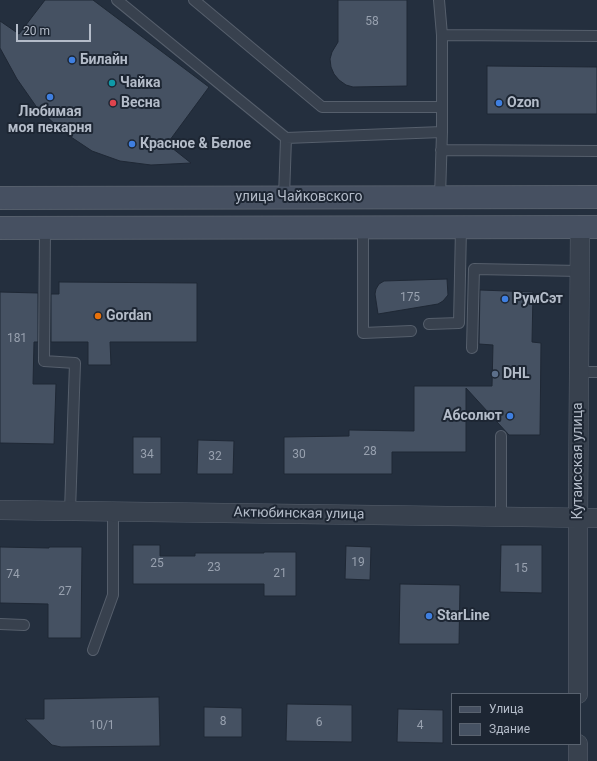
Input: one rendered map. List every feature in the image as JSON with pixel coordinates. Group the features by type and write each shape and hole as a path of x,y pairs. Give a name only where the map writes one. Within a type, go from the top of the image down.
{"main road":[{"name":"улица Чайковского","path":"0,198 597,197"},
{"path":"0,228 589,227"}],"street":[{"name":"Кутаисская улица","path":"578,693 578,518 588,372 580,271 589,227"},
{"name":"Актюбинская улица","path":"0,510 597,518"},
{"path":"578,745 578,761"}],"lane":[{"path":"117,0 286,138 442,132"},
{"path":"194,0 322,107 442,107"},
{"path":"439,0 442,35 440,197"},
{"path":"442,35 597,36"},
{"path":"284,197 286,138"},
{"path":"441,150 597,151"},
{"path":"45,228 44,361 74,363 70,511"},
{"path":"363,228 363,332 411,331"},
{"path":"429,324 459,323 461,228"},
{"path":"472,348 474,269 580,271"},
{"path":"501,436 502,516"},
{"path":"93,650 113,595 113,511"},
{"path":"0,624 24,625"}],"building":[{"name":"Чайка","path":"45,0 93,0 209,87 167,144 191,163 151,165 120,161 92,151 65,133 38,109 17,79 0,48 0,21 19,34"},
{"path":"338,0 407,0 407,86 353,87 346,85 334,74 330,59 338,42"},
{"path":"487,66 597,67 597,114 487,114"},
{"path":"447,279 448,295 438,304 378,314 375,294 379,284 384,281"},
{"path":"59,282 197,283 197,342 110,342 111,365 88,365 88,342 51,342 51,294 59,294"},
{"path":"480,290 533,292 532,342 541,343 540,435 509,435 466,388 466,452 392,452 392,474 284,474 284,437 349,436 349,430 414,431 414,386 492,386 493,345 479,344"},
{"path":"0,292 38,293 38,342 34,342 33,384 56,384 54,444 0,443"},
{"path":"133,437 161,437 161,474 133,474"},
{"path":"198,440 234,441 233,474 197,474"},
{"path":"133,545 160,545 160,556 195,556 195,553 296,552 296,596 264,596 264,584 133,584"},
{"path":"501,545 542,545 542,593 500,592"},
{"path":"346,546 371,547 370,580 345,579"},
{"path":"0,547 82,547 81,638 48,638 48,604 0,603"},
{"path":"400,584 460,585 459,644 399,644"},
{"path":"159,697 160,746 61,747 52,745 25,719 44,719 44,699"},
{"path":"287,704 352,705 352,742 286,741"},
{"path":"204,707 242,708 242,737 204,737"},
{"path":"398,709 443,710 443,743 397,742"}],"place":[{"name":"Билайн","path":"72,60"},
{"name":"Чайка","path":"112,83"},
{"name":"Любимая моя пекарня","path":"50,97"},
{"name":"Весна","path":"113,103"},
{"name":"Ozon","path":"499,103"},
{"name":"Красное & Белое","path":"132,144"},
{"name":"РумСэт","path":"505,299"},
{"name":"Gordan","path":"98,316"},
{"name":"DHL","path":"495,374"},
{"name":"Абсолют","path":"510,416"},
{"name":"StarLine","path":"429,616"}]}
